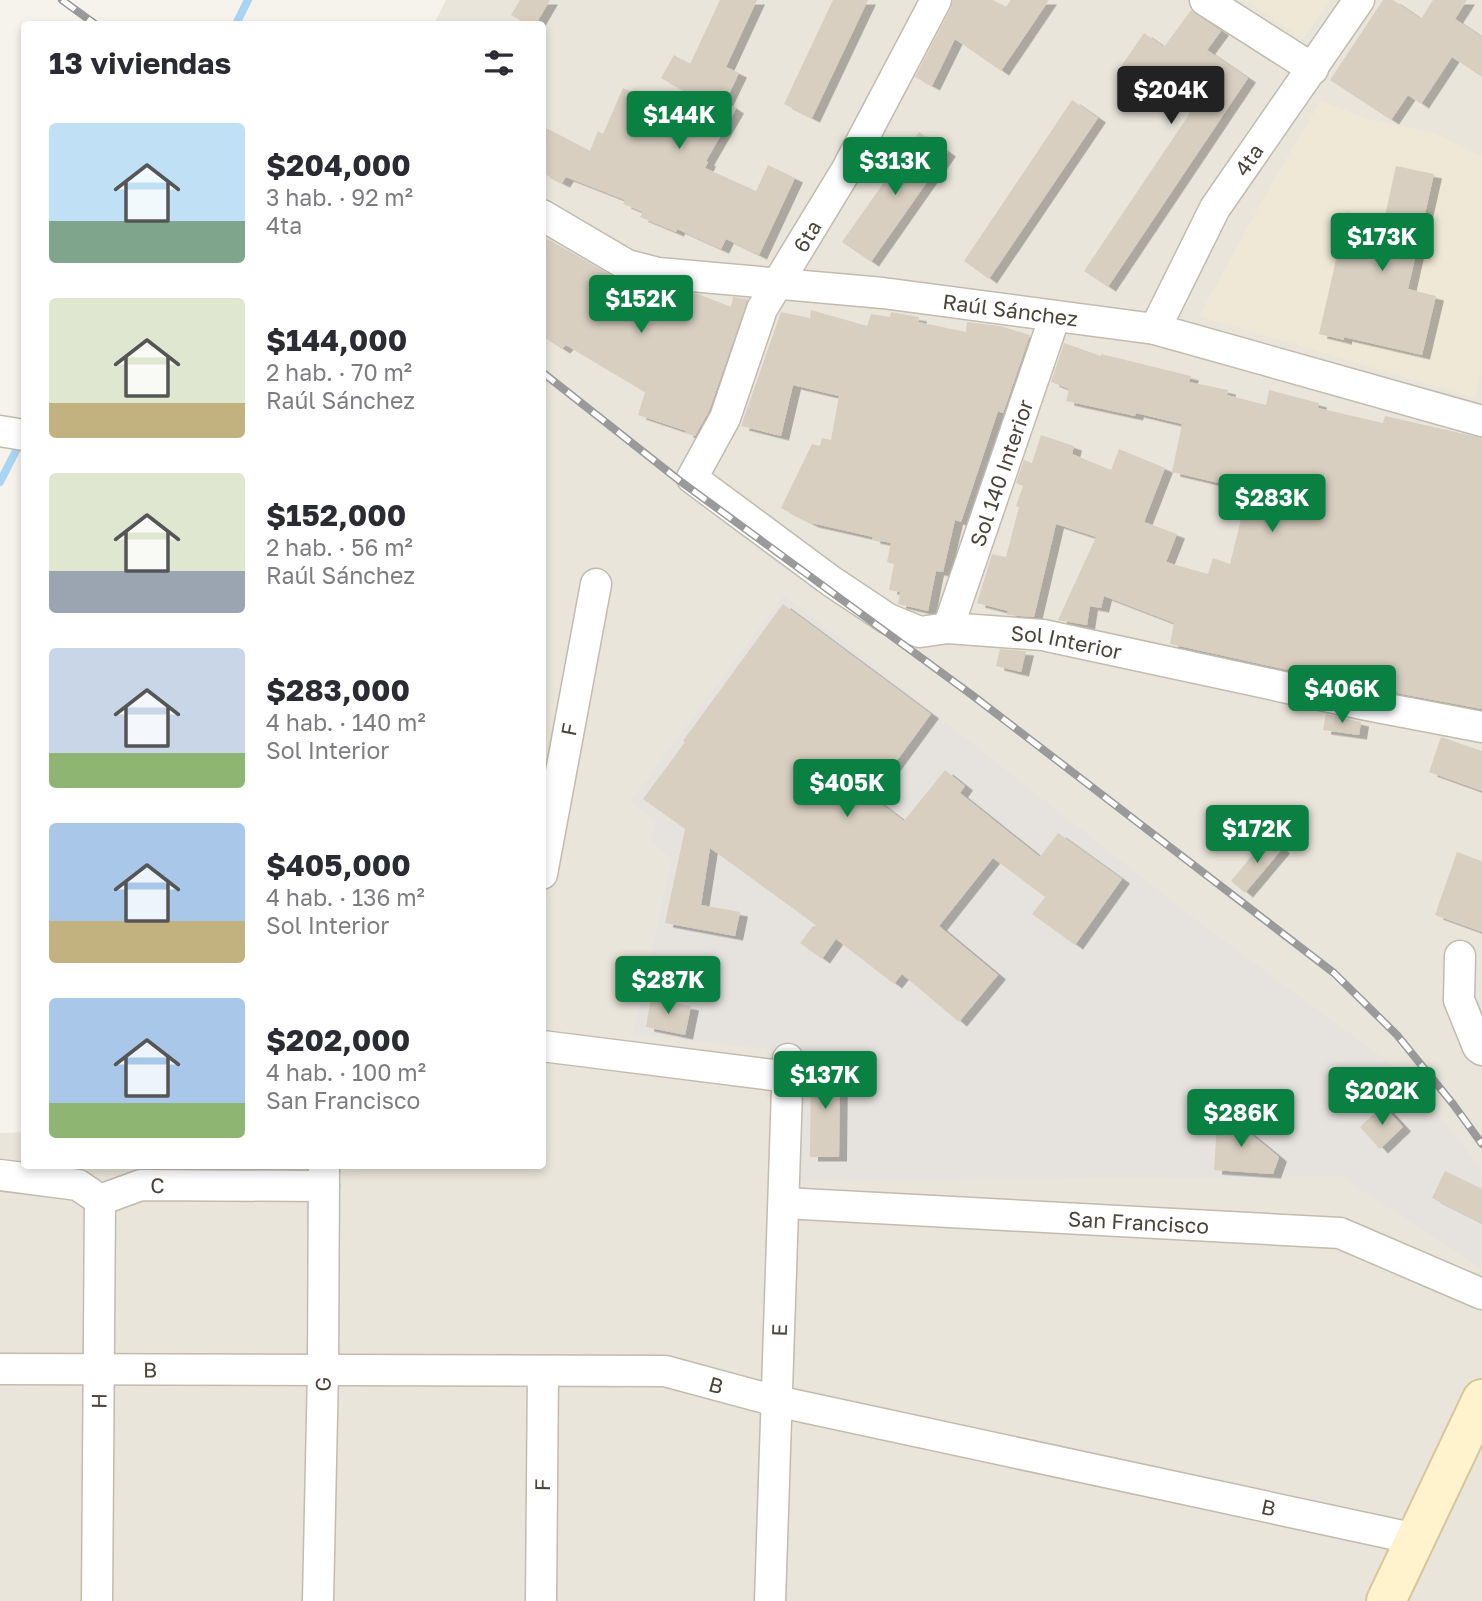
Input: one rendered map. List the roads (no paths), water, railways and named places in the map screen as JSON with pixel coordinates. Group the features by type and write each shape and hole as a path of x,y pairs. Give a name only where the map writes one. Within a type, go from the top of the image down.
{"street":[{"name":"6ta","path":"692,478 725,418 762,309 847,169 936,0"},
{"path":"1205,0 1312,69"},
{"name":"4ta","path":"1155,329 1215,208 1359,0"},
{"name":"Raúl Sánchez","path":"546,217 627,265 658,273 883,293 1155,329 1482,421"},
{"name":"Sol 140 Interior","path":"948,628 1055,316"},
{"path":"0,430 21,434"},
{"name":"Sol Interior","path":"692,478 831,581 888,619 920,632 948,628 1043,635 1482,727"},
{"name":"F","path":"546,853 596,584"},
{"path":"1460,956 1459,1000 1478,1047 1482,1050"},
{"name":"E","path":"546,1046 788,1068 770,1601"},
{"path":"0,1175 78,1185 100,1200"},
{"name":"C","path":"100,1200 141,1185 324,1176"},
{"name":"G","path":"318,1601 324,1176"},
{"name":"H","path":"97,1601 100,1200"},
{"name":"San Francisco","path":"784,1203 1340,1233 1482,1294"},
{"name":"B","path":"0,1369 665,1371 776,1401 1416,1539"},
{"name":"F","path":"541,1601 543,1371"},
{"path":"1386,1601 1482,1399"}],"waterway":[{"path":"238,21 248,0"},
{"path":"0,482 21,441"}],"railway":[{"path":"62,0 91,21"},
{"path":"546,375 680,481 972,695 1334,973 1397,1035 1482,1144"}]}
